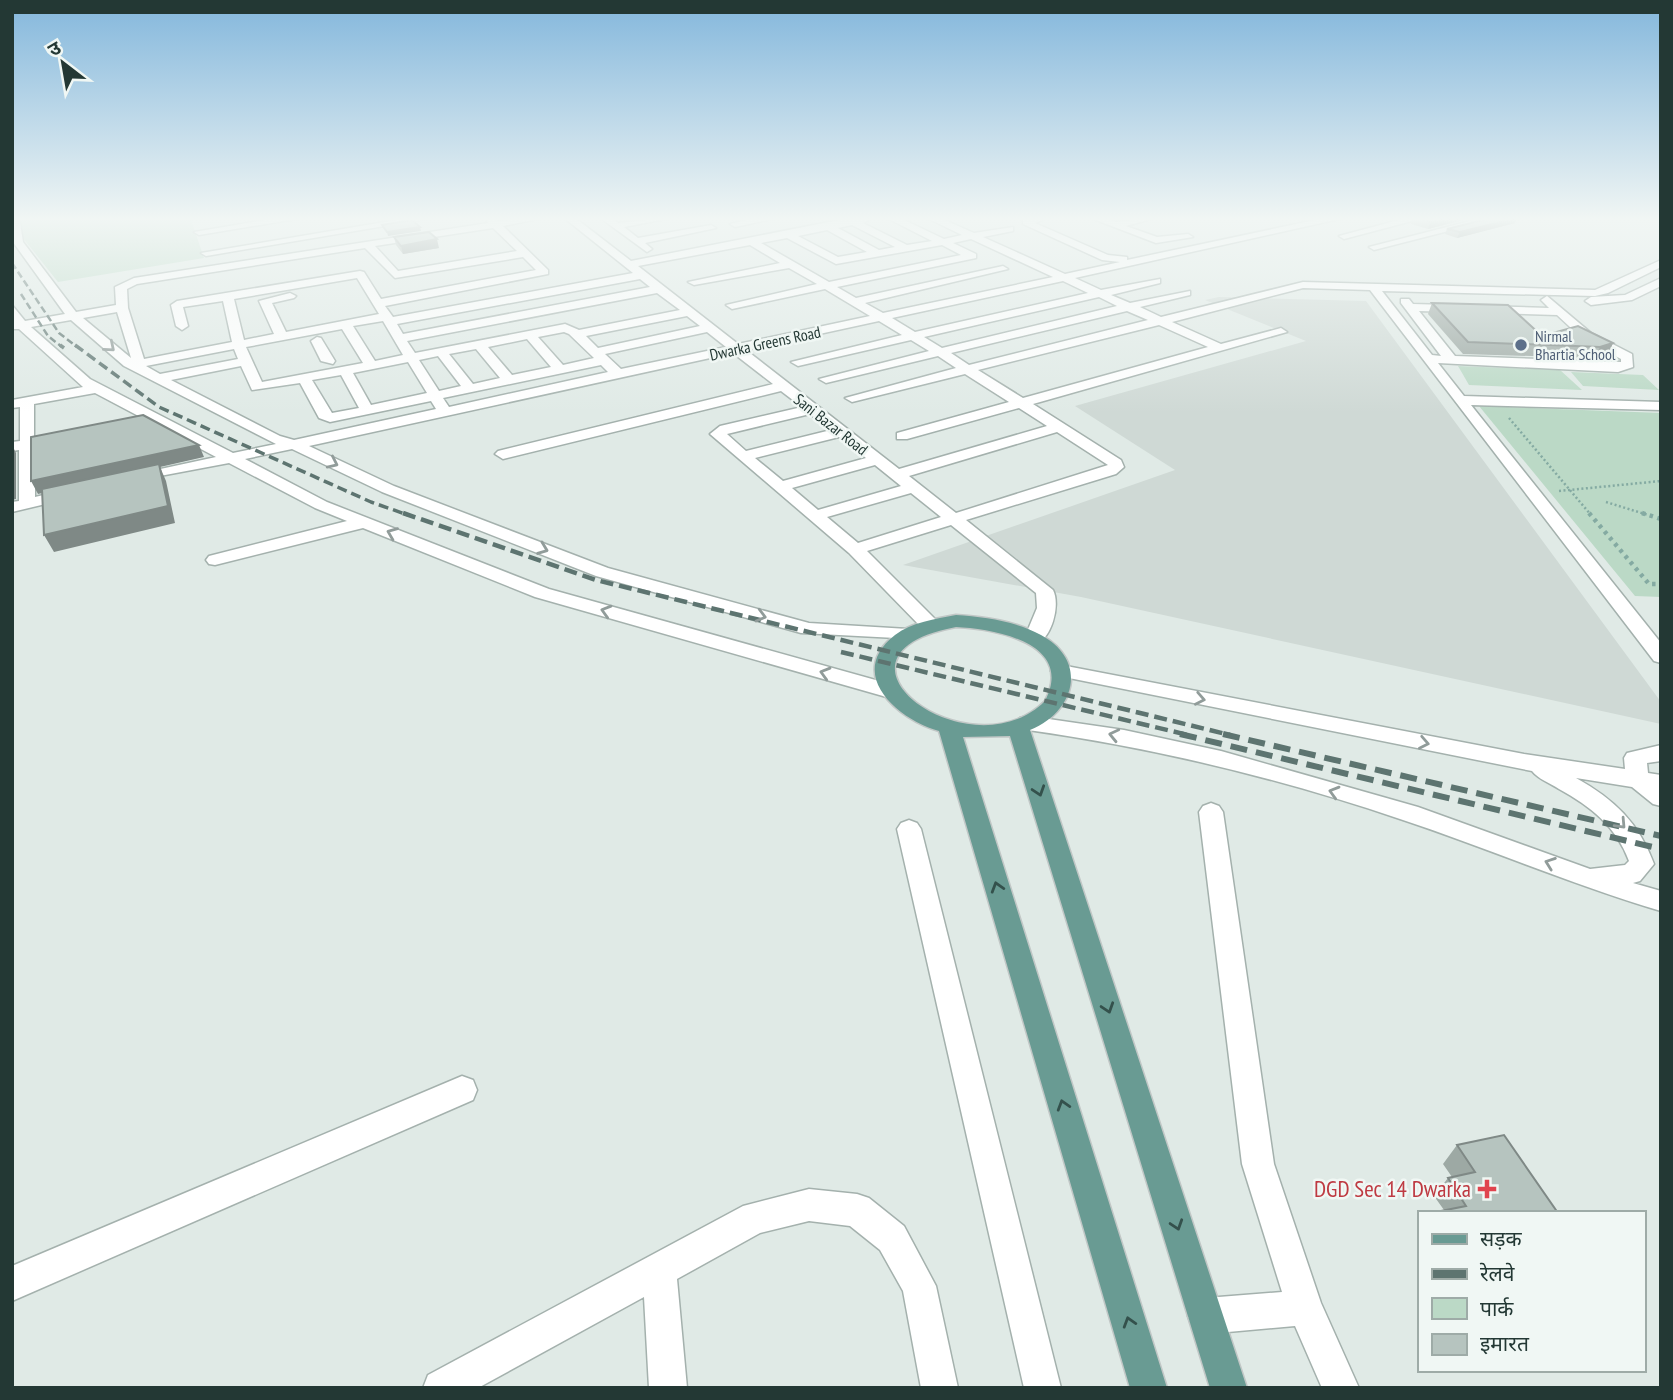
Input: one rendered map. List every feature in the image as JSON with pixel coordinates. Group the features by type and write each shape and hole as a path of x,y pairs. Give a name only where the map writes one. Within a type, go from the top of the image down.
{"main road":[{"path":"956,621 983,622 1010,628 1034,639 1052,654 1061,671 1061,691 1050,709 1023,725 985,731 950,728 914,713 890,691 885,676 886,661 894,647 908,635 930,625 956,621"},
{"path":"1023,725 1229,1388"},
{"path":"950,728 1149,1388"}],"street":[{"path":"48,282 73,316 136,365 275,439 293,444 388,489 602,572 808,629 908,635"},
{"path":"136,365 122,308 122,285 145,282"},
{"path":"181,326 177,305 309,282"},
{"path":"437,282 444,291"},
{"path":"136,365 243,354 317,341 349,330 385,311 444,291 490,282"},
{"path":"158,378 243,354 279,331 385,311 583,282"},
{"name":"Sani Bazar Road","path":"651,282 1047,594 1047,607 1034,639"},
{"path":"818,282 940,352 1111,459 1116,467 855,549"},
{"path":"732,305 842,282"},
{"path":"852,302 945,282"},
{"path":"1031,282 1035,284"},
{"name":"Dwarka Greens Road","path":"126,486 236,462 293,444 1042,282"},
{"path":"1076,282 1220,348"},
{"path":"798,362 1150,282"},
{"path":"852,398 1281,291 1595,293 1618,282"},
{"path":"1376,290 1401,295 1612,301 1628,298 1658,282"},
{"path":"279,331 267,300 368,283 445,412"},
{"path":"401,338 659,289"},
{"path":"1376,290 1661,657"},
{"path":"826,379 1186,293"},
{"path":"227,295 243,354 257,387 261,388 565,328 577,334 619,375"},
{"path":"1401,295 1451,360"},
{"path":"1428,359 1618,368 1628,364 1627,357 1587,335 1547,300"},
{"path":"1410,307 1561,312"},
{"path":"17,325 122,308"},
{"path":"12,309 17,325 85,382 321,505 542,593 890,691"},
{"path":"577,334 688,312"},
{"path":"306,380 325,417 559,370 600,356 709,328"},
{"path":"279,331 349,330"},
{"path":"349,330 372,367"},
{"path":"902,436 1281,332"},
{"path":"530,335 559,370"},
{"path":"317,341 328,361"},
{"path":"480,345 509,380"},
{"path":"442,353 469,388"},
{"path":"252,375 364,354"},
{"path":"346,372 367,410"},
{"path":"503,454 783,386"},
{"path":"80,492 19,505 20,403 97,388"},
{"path":"1460,400 1661,406"},
{"path":"811,409 718,432 855,549 930,625"},
{"path":"128,423 153,418"},
{"path":"896,475 1059,427"},
{"path":"744,456 841,432"},
{"path":"20,446 78,434"},
{"path":"781,486 877,460"},
{"path":"817,515 912,488"},
{"path":"215,560 365,522"},
{"path":"1061,671 1524,762 1661,783"},
{"path":"1023,725 1091,730 1228,761 1408,813 1661,901"},
{"path":"1661,753 1634,758 1637,778 1661,798"},
{"path":"1524,762 1598,800 1635,839 1642,864 1631,874 1586,877"},
{"path":"1211,813 1258,1164 1305,1308 1341,1388"},
{"path":"909,829 1043,1388"},
{"path":"12,1284 462,1090"},
{"path":"441,1388 755,1218 809,1205 857,1210 892,1238 919,1286 940,1388"},
{"path":"659,1270 668,1388"},
{"path":"1206,1316 1305,1308"}],"path":[{"path":"1506,414 1649,584 1661,584"},
{"path":"1559,491 1661,481"},
{"path":"1606,502 1661,519"}],"shaded area":[{"path":"1219,297 1366,301 1661,702 1661,724 1081,597 903,565 1175,470 1075,406 1306,341 1205,300"}],"green space":[{"path":"1458,366 1560,370 1582,390 1469,385"},
{"path":"1571,372 1643,375 1659,390 1583,386"},
{"path":"1479,406 1661,413 1661,597 1635,596"}],"building":[{"path":"1432,303 1508,305 1542,336 1578,326 1613,343 1600,347 1468,342"},
{"path":"143,415 199,445 31,481 31,437"},
{"path":"159,464 168,506 44,535 42,489"},
{"path":"1504,1135 1557,1211 1441,1211 1466,1206 1448,1178 1475,1172 1457,1145"}],"railway":[{"path":"25,282 59,333 77,347"},
{"path":"21,294 48,336 62,347"},
{"path":"60,345 64,348"},
{"path":"75,345 159,407 371,502 408,515"},
{"path":"403,513 596,580 1230,735"},
{"path":"841,652 1188,735"},
{"path":"1180,734 1661,849"},
{"path":"1223,734 1661,836"}],"place":[{"name":"Nirmal Bhartia School","path":"1521,345"},
{"name":"DGD Sec 14 Dwarka","path":"1487,1189"}]}
